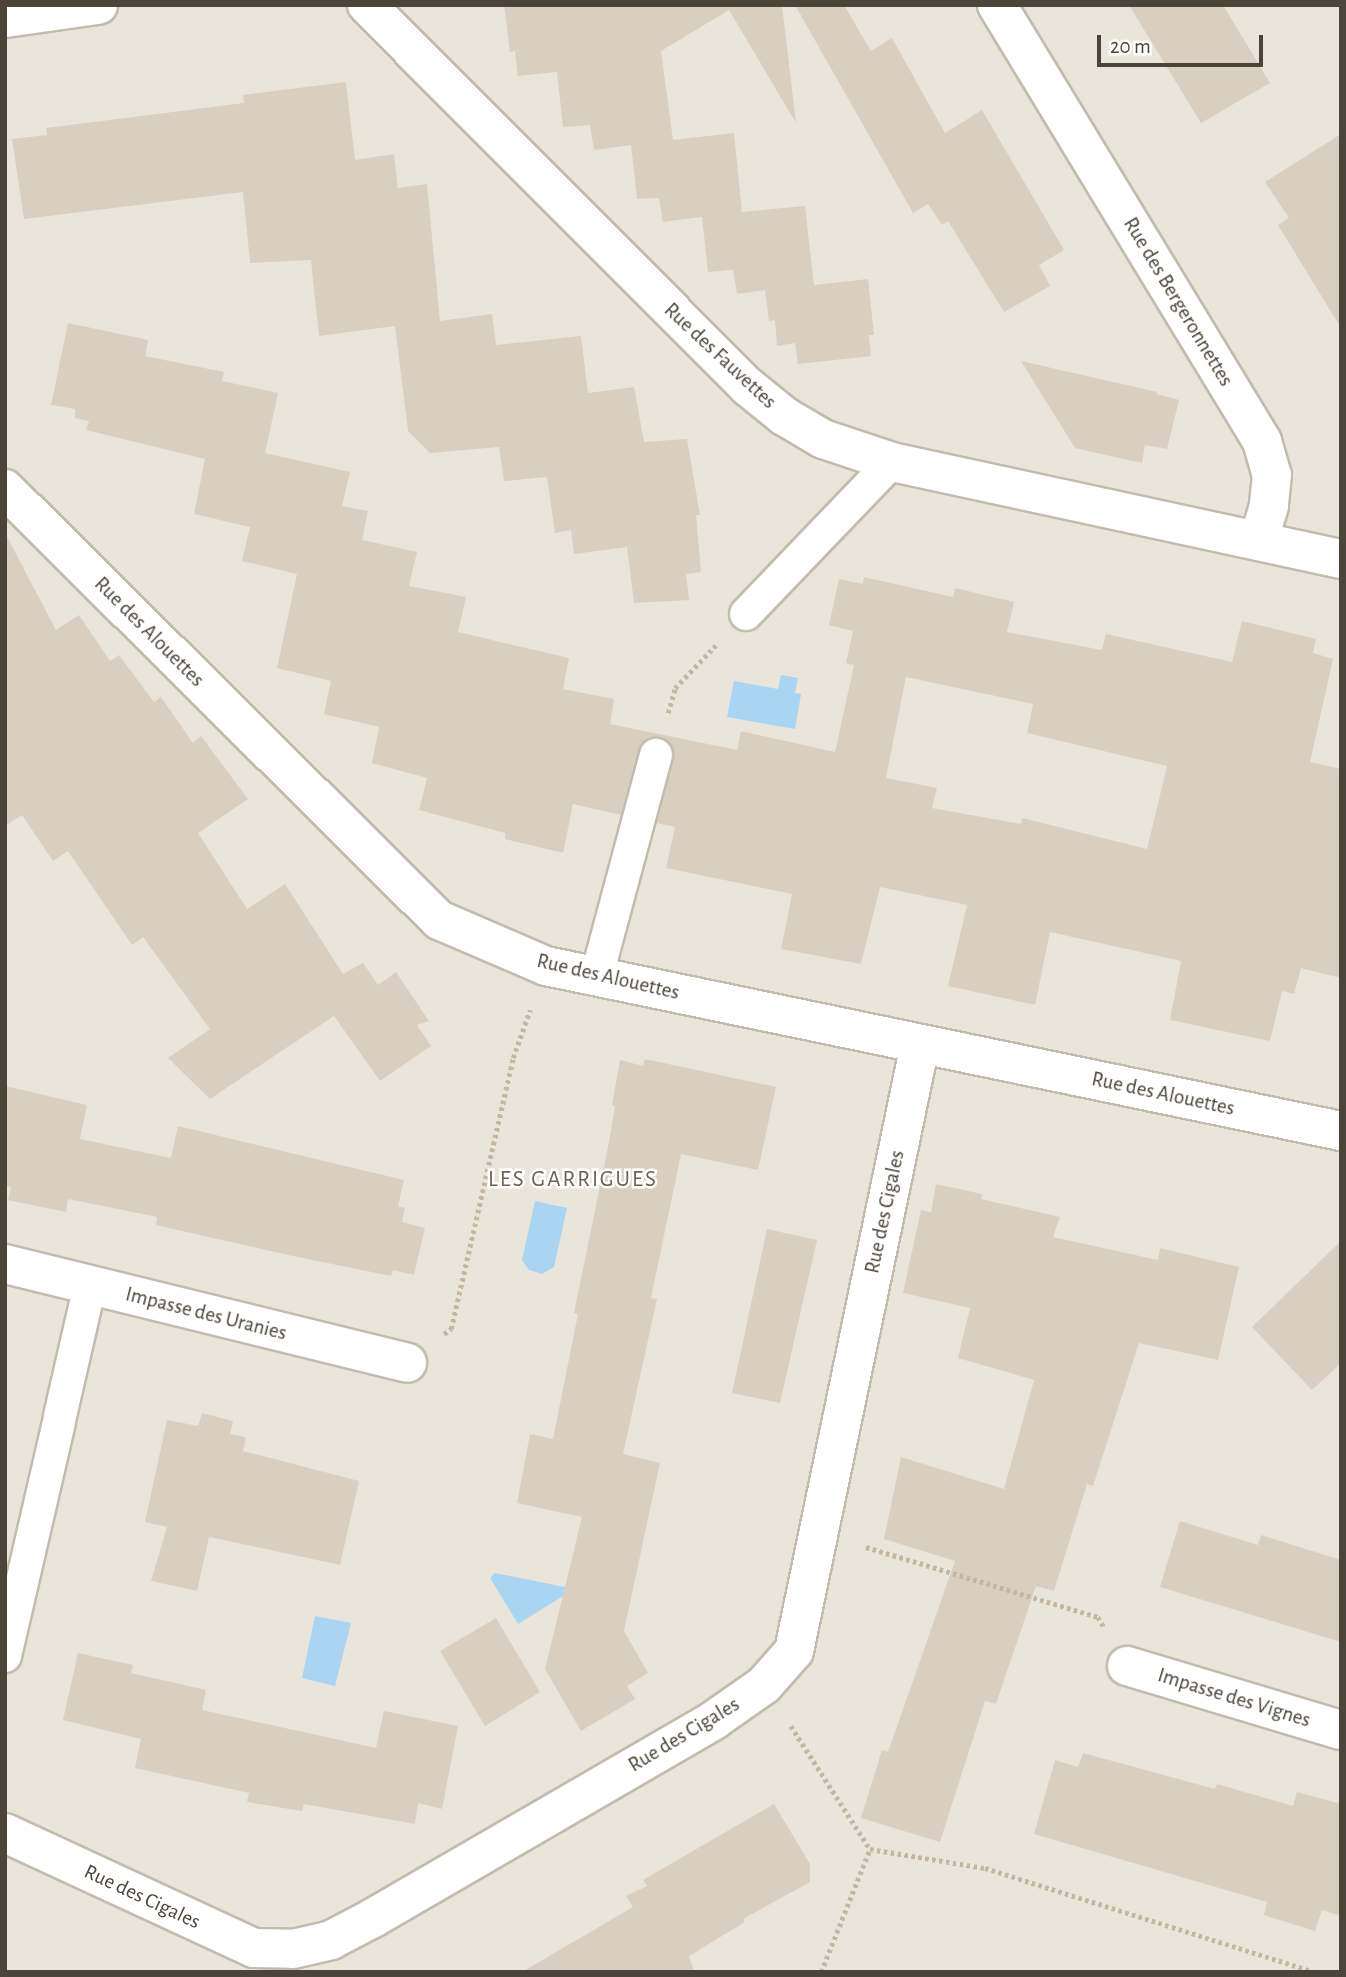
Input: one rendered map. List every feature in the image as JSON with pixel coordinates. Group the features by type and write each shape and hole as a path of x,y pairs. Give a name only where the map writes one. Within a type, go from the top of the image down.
{"street":[{"path":"5,18 98,5"},
{"name":"Rue des Fauvettes","path":"367,5 747,386 784,416 823,439 892,462 1259,539"},
{"name":"Rue des Bergeronnettes","path":"997,5 1262,441 1272,475 1269,506 1259,539"},
{"name":"Rue des Alouettes","path":"5,489 439,920 546,967 597,975 1341,1131"},
{"path":"1259,539 1341,559"},
{"name":"Rue des Cigales","path":"5,1833 254,1948 294,1960 373,1918 714,1720 764,1685 794,1651 920,1044"},
{"name":"Impasse des Uranies","path":"5,1264 407,1363"},
{"name":"Impasse des Vignes","path":"1127,1666 1341,1730"}],"lane":[{"path":"746,614 892,462"},
{"path":"597,975 656,755"},
{"path":"5,1657 90,1285"}],"path":[{"path":"656,755 674,688 746,614"},
{"path":"407,1363 451,1329 513,1058 546,967"},
{"path":"818,1533 1098,1617 1127,1666"},
{"path":"764,1685 870,1849 985,1868 1315,1972"},
{"path":"821,1972 870,1849"}],"shaded area":[{"path":"5,5 1341,5 1341,1972 5,1972"}],"water":[{"path":"781,675 798,678 795,693 801,694 795,729 727,717 734,681 778,689"},
{"path":"535,1201 567,1208 554,1267 542,1274 529,1270 522,1260"},
{"path":"495,1573 565,1587 568,1593 518,1624 490,1578"},
{"path":"315,1616 351,1623 335,1686 302,1678"}],"building":[{"path":"504,5 782,5 796,123 729,10 661,51 673,140 734,133 742,212 805,206 814,285 868,279 874,335 869,335 871,356 798,364 795,343 777,346 775,320 769,321 765,290 737,294 733,270 708,272 702,217 663,222 659,198 637,199 631,145 594,150 590,125 563,127 557,72 518,76 515,51 510,52"},
{"path":"795,5 844,5 871,51 892,38 945,133 982,110 1064,250 1039,265 1050,286 1004,312 948,221 942,225 928,204 913,213"},
{"path":"1129,5 1223,5 1270,83 1201,123"},
{"path":"346,82 355,160 394,154 398,188 427,184 440,321 492,314 496,345 581,336 588,393 634,387 644,442 687,439 700,515 696,515 701,572 686,574 689,600 634,603 627,547 574,554 571,530 555,533 547,477 504,481 499,447 430,453 408,431 395,326 319,336 311,260 250,263 243,192 24,219 12,139 47,135 46,128 244,103 243,95"},
{"path":"1341,134 1341,328 1278,225 1289,218 1265,182"},
{"path":"68,323 148,340 145,356 224,372 222,381 278,393 265,453 350,472 342,506 368,511 362,540 417,552 409,586 466,597 458,632 569,658 563,689 614,699 610,724 737,750 741,731 835,752 854,665 846,663 853,631 829,625 839,579 863,584 864,577 953,597 955,588 1014,602 1007,632 1102,650 1106,634 1232,662 1242,621 1316,639 1313,653 1333,659 1310,762 1341,769 1341,978 1301,968 1294,994 1282,991 1270,1041 1170,1020 1181,961 1050,932 1035,1005 948,986 967,905 880,887 861,964 781,949 792,894 666,868 675,827 657,823 674,751 668,742 660,737 644,742 639,750 621,815 573,804 563,853 505,839 505,833 419,810 427,778 372,763 379,727 324,714 331,681 277,668 297,574 242,561 250,527 194,514 205,459 86,430 89,421 75,418 75,409 51,405","holes":["906,677 1033,704 1027,733 1167,766 1147,849 1022,818 1021,824 932,808 937,788 886,778"]},
{"path":"1021,361 1157,392 1179,400 1167,449 1145,445 1142,463 1075,448"},
{"path":"5,533 56,630 79,615 110,661 119,655 154,702 161,697 193,743 201,736 248,799 198,833 247,909 285,884 343,974 363,963 378,985 396,972 429,1021 417,1025 431,1046 380,1081 334,1016 210,1099 168,1058 210,1029 143,937 132,945 68,851 53,861 22,815 5,826"},
{"path":"645,1059 776,1087 758,1170 681,1154 651,1298 657,1299 623,1454 660,1463 624,1631 648,1673 627,1686 635,1699 581,1731 545,1669 582,1517 517,1503 530,1434 553,1439 578,1314 574,1313 610,1137 615,1106 612,1105 620,1060 643,1066"},
{"path":"5,1086 87,1105 80,1139 171,1158 178,1126 404,1180 398,1206 405,1208 402,1222 425,1228 414,1275 393,1270 391,1276 288,1255 156,1225 157,1217 68,1199 66,1212 8,1200 11,1187 5,1185"},
{"path":"936,1184 982,1194 981,1199 1060,1217 1053,1237 1158,1260 1160,1248 1239,1267 1218,1360 1139,1343 1093,1486 1087,1484 1054,1591 1036,1586 996,1704 985,1701 940,1842 861,1818 882,1750 888,1752 955,1561 884,1539 901,1457 1004,1489 1034,1380 958,1358 970,1308 903,1293 921,1210 931,1212"},
{"path":"767,1229 817,1240 780,1403 732,1393"},
{"path":"1341,1241 1341,1363 1312,1390 1252,1327"},
{"path":"202,1413 233,1421 230,1434 246,1437 243,1451 359,1481 340,1565 209,1537 197,1591 151,1581 167,1527 145,1522 167,1420 198,1426"},
{"path":"1180,1521 1258,1545 1261,1535 1341,1560 1341,1642 1160,1587"},
{"path":"496,1618 540,1692 485,1726 440,1651"},
{"path":"78,1653 133,1665 131,1673 206,1690 202,1710 376,1748 384,1711 458,1726 442,1809 418,1803 415,1824 304,1804 302,1811 247,1802 249,1793 135,1768 141,1739 63,1720"},
{"path":"1083,1753 1215,1789 1217,1784 1293,1806 1297,1792 1341,1804 1341,1916 1322,1910 1315,1931 1264,1915 1267,1902 1034,1834 1055,1760 1078,1767"},
{"path":"774,1804 810,1864 810,1882 743,1919 745,1922 689,1956 694,1972 522,1972 633,1907 626,1896 647,1886 643,1880"}],"district":[{"name":"LES GARRIGUES","path":"573,1180"}]}
